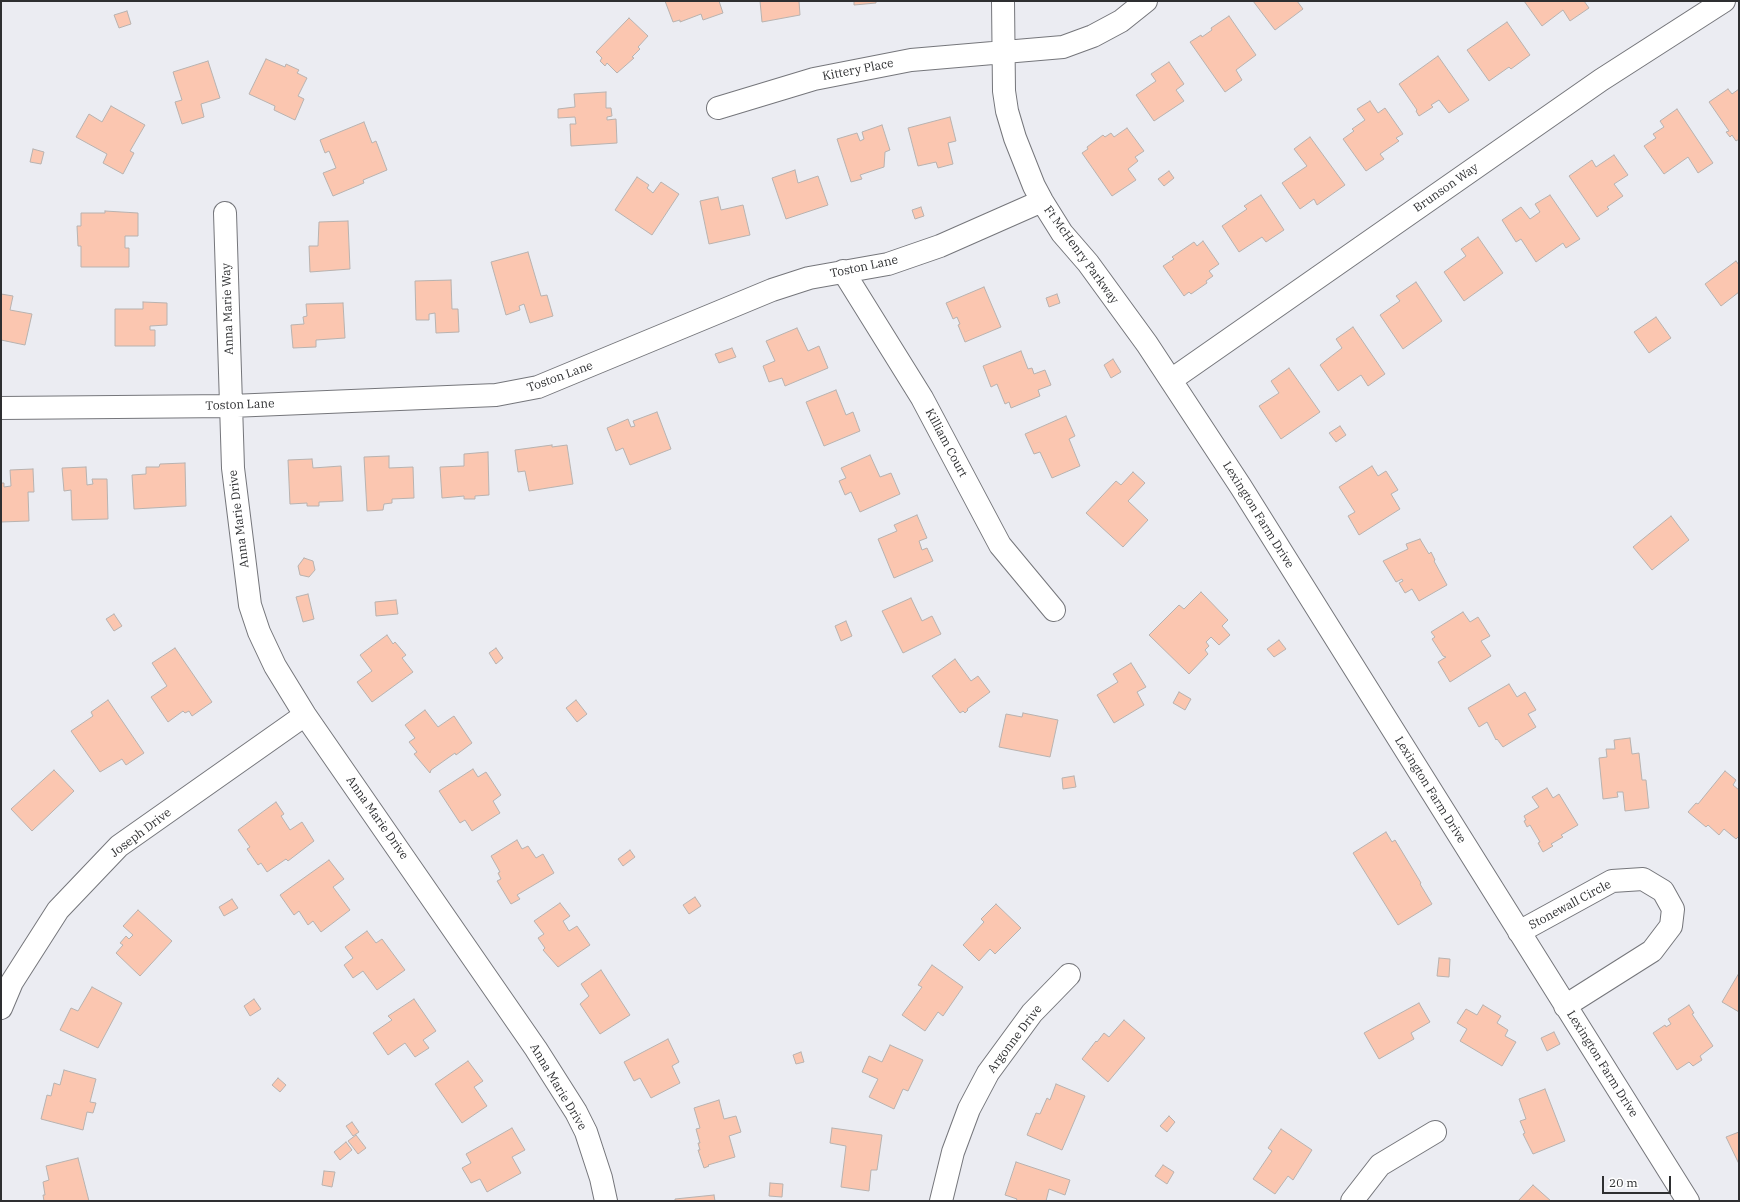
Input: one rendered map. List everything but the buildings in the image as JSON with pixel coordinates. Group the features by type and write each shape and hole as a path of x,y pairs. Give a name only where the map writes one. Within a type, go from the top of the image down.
{"street":[{"name":"Ft McHenry Parkway","path":"1003,1 1002,53 1004,91 1007,111 1015,138 1034,186 1062,233 1088,264 1147,344 1171,380"},
{"name":"Kittery Place","path":"718,108 814,79 911,60 1063,47 1087,39 1120,21 1146,1"},
{"name":"Brunson Way","path":"1171,380 1601,80 1724,1"},
{"name":"Toston Lane","path":"1,408 231,406 496,395 538,387 772,290 809,278 888,264 940,246 1042,201"},
{"name":"Anna Marie Way","path":"225,213 231,406"},
{"name":"Killiam Court","path":"843,271 922,398 1000,545 1054,610"},
{"name":"Lexington Farm Drive","path":"1171,380 1241,487 1688,1201"},
{"name":"Anna Marie Drive","path":"231,406 233,468 250,605 259,632 276,666 305,715 536,1048 576,1112 586,1132 601,1178 606,1201"},
{"name":"Joseph Drive","path":"1,1008 9,972 58,910 119,846 305,715"},
{"name":"Stonewall Circle","path":"1519,932 1612,881 1643,879 1663,891 1673,909 1671,926 1652,951 1565,1006"},
{"name":"Argonne Drive","path":"941,1201 953,1152 969,1108 988,1073 1032,1013 1069,975"},
{"path":"1352,1201 1380,1165 1435,1132"}]}
